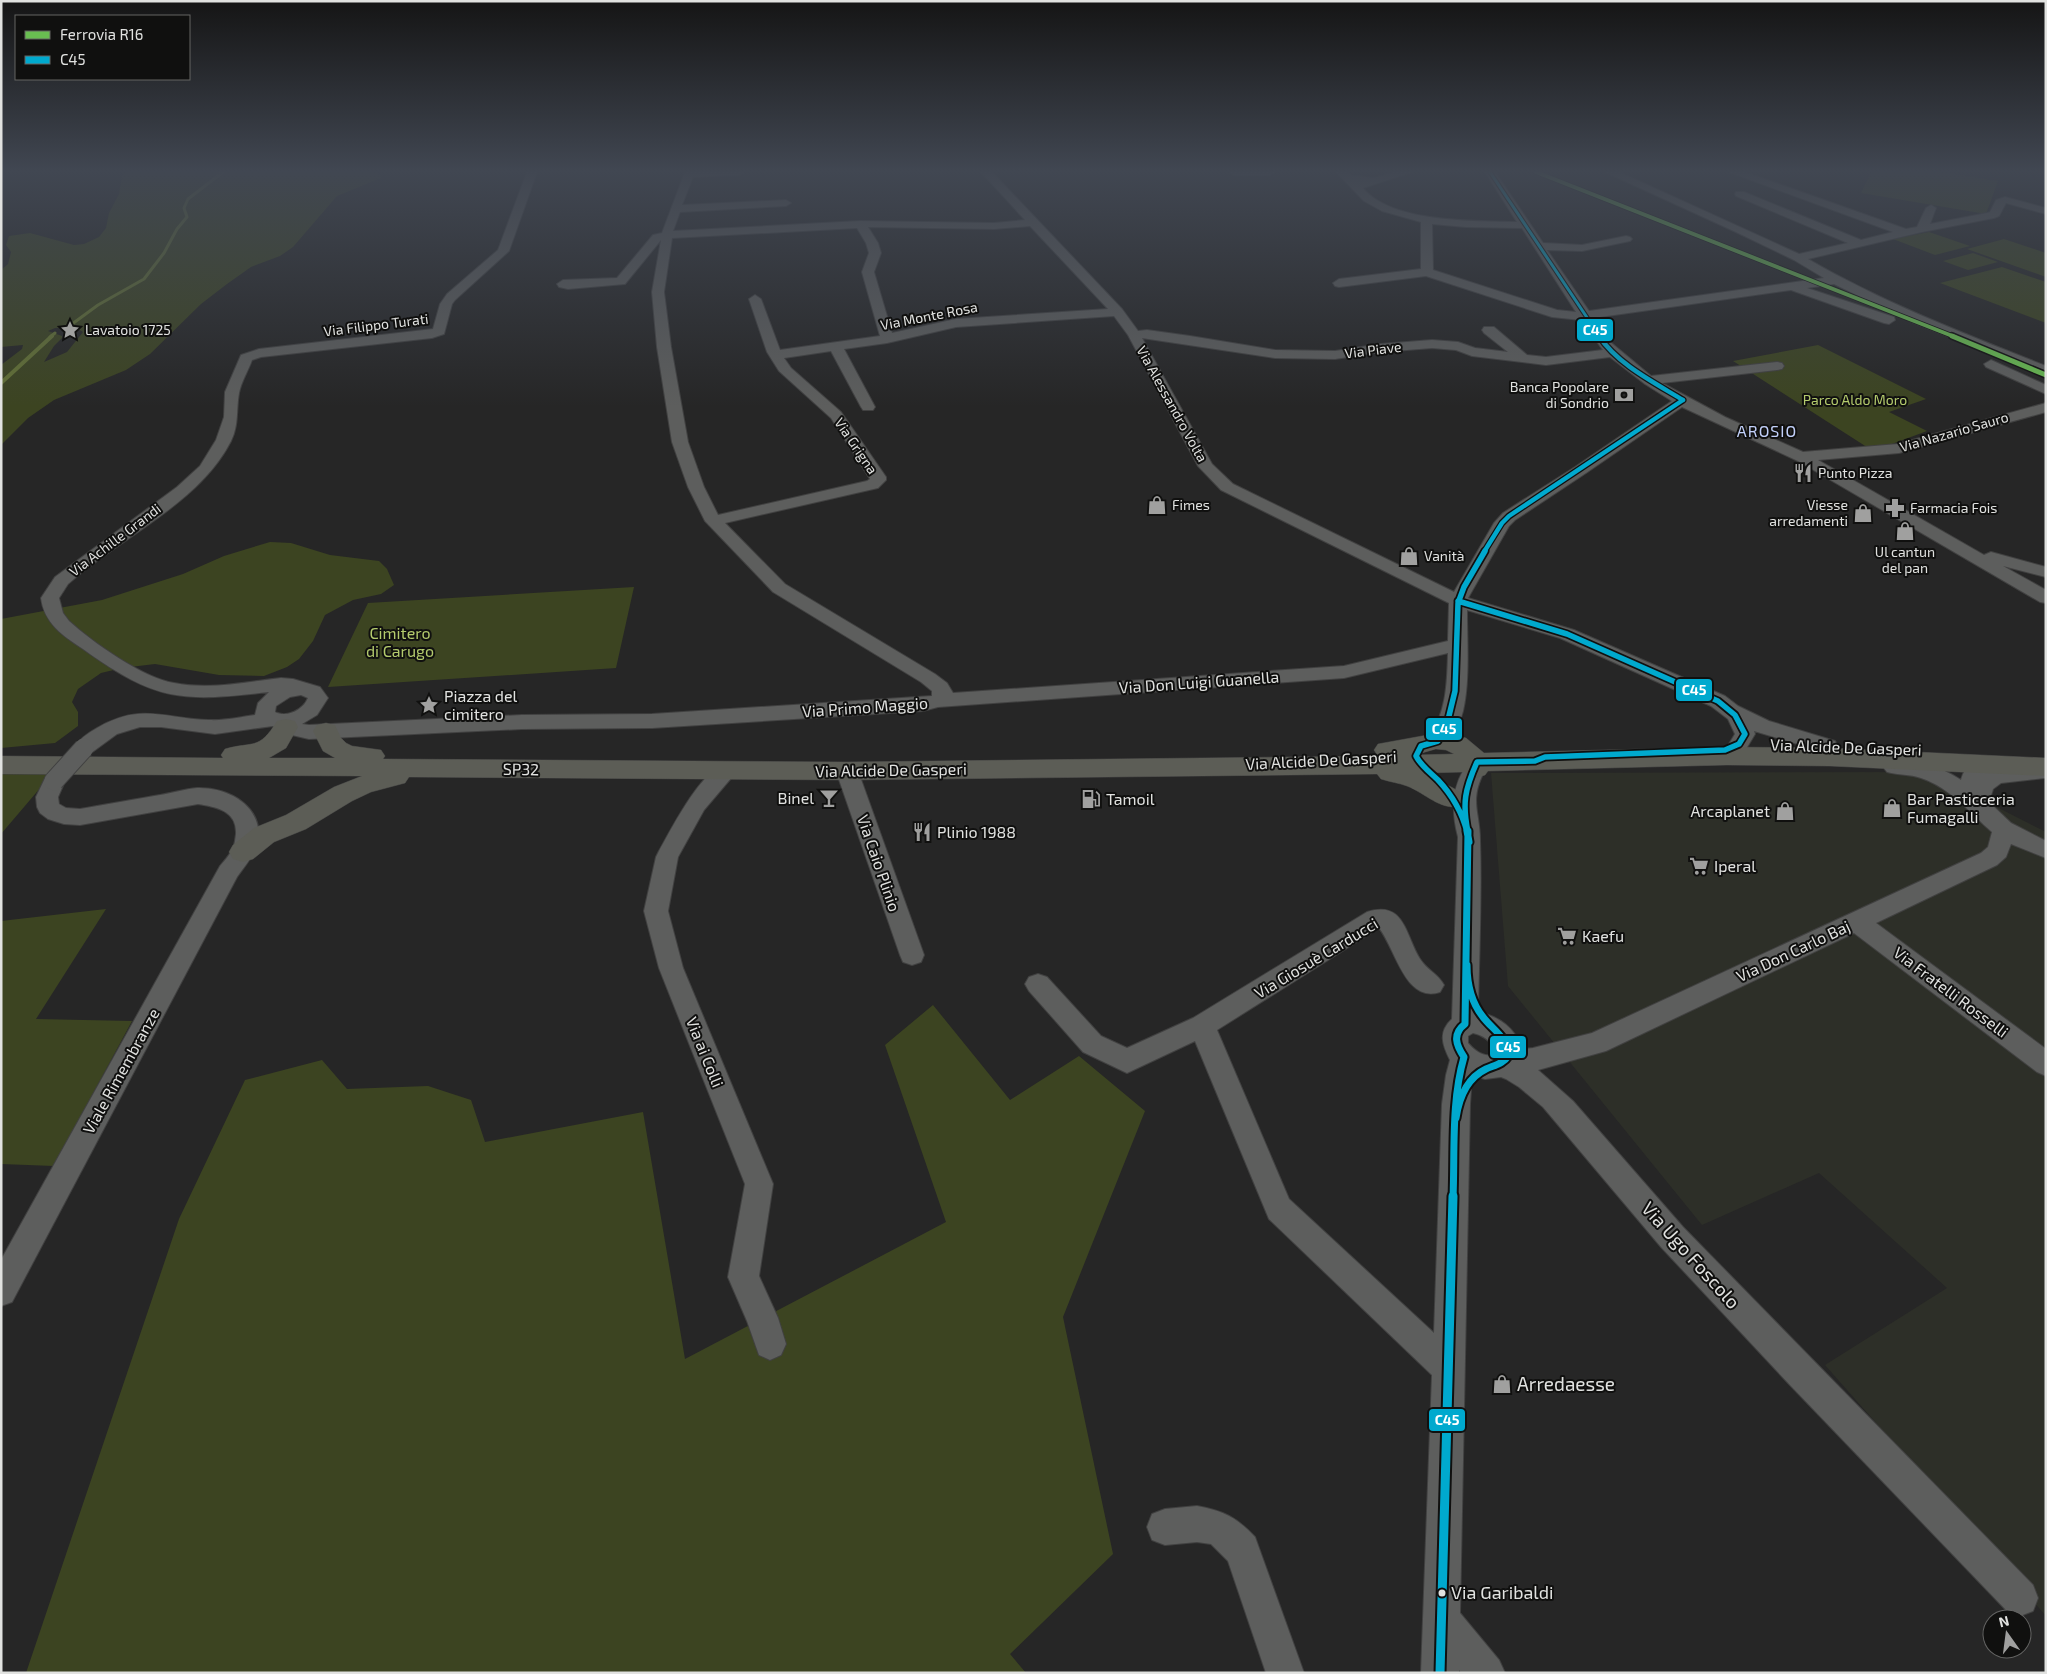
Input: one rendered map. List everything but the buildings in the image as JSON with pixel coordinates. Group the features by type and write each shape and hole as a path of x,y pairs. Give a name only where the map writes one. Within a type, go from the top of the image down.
{"main road":[{"path":"89,757 118,759 139,756 256,754 276,744 270,717"},
{"path":"326,731 328,740 336,749 355,756 430,758 460,768"},
{"path":"1458,744 1474,764 1455,781 1426,756 1458,744"},
{"name":"Via Alcide De Gasperi","path":"1474,764 1828,746 2046,755"},
{"name":"Via Alcide De Gasperi","path":"1474,764 1733,750 1995,769 2046,767"},
{"name":"Via Alcide De Gasperi","path":"586,769 847,771 1196,766 1334,763 1426,756"},
{"name":"SP32","path":"1,765 89,757 144,766 586,769"},
{"path":"1995,769 2005,760 2046,762"},
{"path":"1334,763 1350,772 1393,774 1413,778 1431,785 1458,809"},
{"path":"144,766 163,775 315,779 319,786 318,796 312,807 301,819"},
{"path":"242,852 264,835 301,819 343,794 369,784 399,776 433,774 460,768"}],"street":[{"name":"Via Filippo Turati","path":"246,358 259,354 432,334 439,331 446,304 451,297 503,250"},
{"path":"563,284 621,281 646,250"},
{"name":"Via Primo Maggio","path":"270,717 299,731 522,722 652,721 923,704 938,701 943,696 943,692 934,682 779,588 713,521 692,478 680,442 664,347 658,292 664,250"},
{"path":"874,250 875,253 868,272 886,339"},
{"name":"Via Alessandro Volta","path":"1060,250 1118,312 1134,334 1206,466 1227,487 1458,601 1567,634 1718,701 1777,732 1828,746"},
{"path":"1426,250 1426,272"},
{"path":"1542,250 1604,344 1612,353 1649,380 1736,428 1801,457 2046,598"},
{"path":"1782,250 1836,280 1938,328 2046,371"},
{"path":"1798,258 1833,250"},
{"path":"1339,283 1426,272 1556,314 1584,316 1836,280"},
{"path":"1790,286 1862,310 1938,340 2046,390"},
{"name":"Via Grigna","path":"713,521 872,485 878,480 878,477 836,415 789,374 776,356 755,299"},
{"name":"Via Monte Rosa","path":"776,356 886,339 956,323 1118,312"},
{"path":"1488,330 1524,359"},
{"name":"Via Piave","path":"1134,334 1181,338 1276,354 1335,355 1381,348 1432,344 1458,346 1472,352 1546,361 1612,353"},
{"path":"836,346 868,407"},
{"name":"Via Achille Grandi","path":"246,358 232,392 231,418 226,433 219,449 206,469 182,490 61,581 50,598 52,613 68,630 122,668 161,687 200,692 281,684 293,685 301,689"},
{"path":"1649,380 1778,366"},
{"path":"1440,1673 1456,1104 1493,1047 1480,1011 1467,984 1469,837 1458,809 1426,756 1453,711 1458,646 1458,601 1502,523 1510,514 1565,481 1683,400"},
{"name":"Via Nazario Sauro","path":"1801,457 1899,448 2044,408"},
{"path":"1961,548 2046,572"},
{"name":"Via Don Luigi Guanella","path":"938,701 1344,672 1445,647 1458,646"},
{"name":"Via Achille Grandi","path":"248,688 267,692 270,717"},
{"path":"270,717 285,692 308,689 317,694 318,718 326,731"},
{"path":"242,852 247,838 245,817 239,808 214,798 191,797 102,814 71,817 56,813 48,807 49,789 54,781 89,757 105,731 116,726 138,720 155,719 205,727 219,727 270,717 300,716 313,708 317,703"},
{"path":"1733,750 1746,734 1741,720 1734,711"},
{"name":"Via Alcide De Gasperi","path":"1733,750 1748,762 1907,767 1928,771 1954,785 1982,807 2004,830"},
{"path":"1458,809 1474,764"},
{"path":"1982,807 1981,794 1995,769 2046,774"},
{"name":"Via ai Colli","path":"727,770 696,805 667,857 656,910 671,968 759,1184 743,1278 762,1318 770,1344"},
{"name":"Via Caio Plinio","path":"847,771 912,955"},
{"path":"2004,830 2046,850"},
{"name":"Via Don Carlo Baj","path":"1493,1047 1533,1053 1565,1051 1597,1043 1989,859 1998,852 2004,830"},
{"name":"Viale Rimembranze","path":"1,1291 228,872 242,852"},
{"name":"Via Giosuè Carducci","path":"1038,984 1092,1044 1127,1060 1202,1026 1376,919 1384,918 1392,925 1399,936 1411,968 1431,985"},
{"name":"Via Fratelli Rosselli","path":"1856,921 2046,1064"},
{"path":"1202,1026 1279,1209 1448,1368"},
{"name":"Via Ugo Foscolo","path":"1456,1104 1459,1075 1464,1057 1474,1064 1493,1047 1562,1108"},
{"name":"Via Ugo Foscolo","path":"1533,1053 1542,1078 1562,1108 1670,1235 1824,1398 2020,1598"},
{"path":"1165,1528 1197,1524 1216,1527 1228,1534 1242,1550 1285,1673"},
{"path":"1442,1620 1486,1673"}],"shaded area":[{"path":"1928,772 2046,832 2046,1616 1825,1365 1947,1288 1819,1173 1702,1225 1508,986 1491,773"}],"green space":[{"path":"10,250 288,250 280,256 251,267 227,284 201,304 150,354 126,370 54,400 28,418 1,445 1,365 22,349 23,345 1,347 1,270 8,264 11,252","holes":["75,327 83,332 67,352 44,362 54,346 62,338 62,336 48,331 55,328"]},
{"path":"1922,250 1954,250 1935,255"},
{"path":"1970,250 2037,250 2046,253 2046,277"},
{"path":"1973,253 1998,262 1968,270 1943,261"},
{"path":"2002,267 2046,282 2046,323 1940,283"},
{"name":"Parco Aldo Moro","path":"1818,345 1926,399 1889,412 1927,431 1873,451 1733,361"},
{"path":"270,542 291,543 330,555 379,561 387,569 394,585 381,594 353,600 325,615 313,641 299,659 287,667 264,676 219,675 155,664 101,673 78,689 72,702 78,712 78,726 55,743 1,748 1,619 102,600 183,574 224,556"},
{"name":"Cimitero di Carugo","path":"634,587 616,668 328,687 368,603"},
{"path":"1,772 53,773 1,834"},
{"path":"106,909 36,1019 132,1021 54,1166 1,1164 1,921"},
{"path":"933,1005 1010,1100 1079,1056 1145,1111 1063,1317 1113,1554 1010,1654 1026,1673 26,1673 179,1219 245,1080 322,1060 347,1089 428,1086 471,1100 485,1142 643,1112 685,1359 946,1222 885,1045"}],"waterway":[{"path":"68,327 98,305 144,279 166,250"},
{"path":"50,337 55,333"},
{"path":"1,383 52,336"}],"rail line":[{"name":"R16","path":"1735,250 2046,375"}],"transit line":[{"name":"C45","path":"1542,250 1604,344 1640,374 1683,400"},
{"name":"C45","path":"1469,842 1462,816 1454,800 1416,756 1421,746 1438,741 1447,724 1452,708 1457,674 1458,603 1464,587 1502,523 1509,516 1683,400"},
{"name":"C45","path":"1440,1673 1456,1104 1459,1075 1464,1057 1458,1048 1456,1035 1465,1024 1469,837 1464,797 1467,784 1477,762 1535,761 1545,757 1725,750 1739,744 1745,734 1741,723 1735,715 1718,701 1567,634 1458,601"},
{"name":"C45","path":"1456,1118 1461,1096 1469,1083 1479,1073 1502,1063 1509,1055 1509,1049 1505,1040 1482,1017 1474,1003 1469,989 1467,965"}],"place":[{"name":"Lavatoio 1725","path":"70,330"},
{"name":"Banca Popolare di Sondrio","path":"1624,395"},
{"name":"Punto Pizza","path":"1803,473"},
{"name":"Fimes","path":"1157,505"},
{"name":"Farmacia Fois","path":"1895,508"},
{"name":"Viesse arredamenti","path":"1863,513"},
{"name":"Ul cantun del pan","path":"1905,531"},
{"name":"Vanità","path":"1409,556"},
{"name":"Piazza del cimitero","path":"429,705"},
{"name":"Binel","path":"829,798"},
{"name":"Tamoil","path":"1091,799"},
{"name":"Bar Pasticceria Fumagalli","path":"1892,808"},
{"name":"Arcaplanet","path":"1785,811"},
{"name":"Plinio 1988","path":"922,832"},
{"name":"Iperal","path":"1699,866"},
{"name":"Kaefu","path":"1567,936"},
{"name":"Arredaesse","path":"1502,1384"},
{"name":"Via Garibaldi","path":"1442,1593"}],"district":[{"name":"AROSIO","path":"1767,431"}]}
